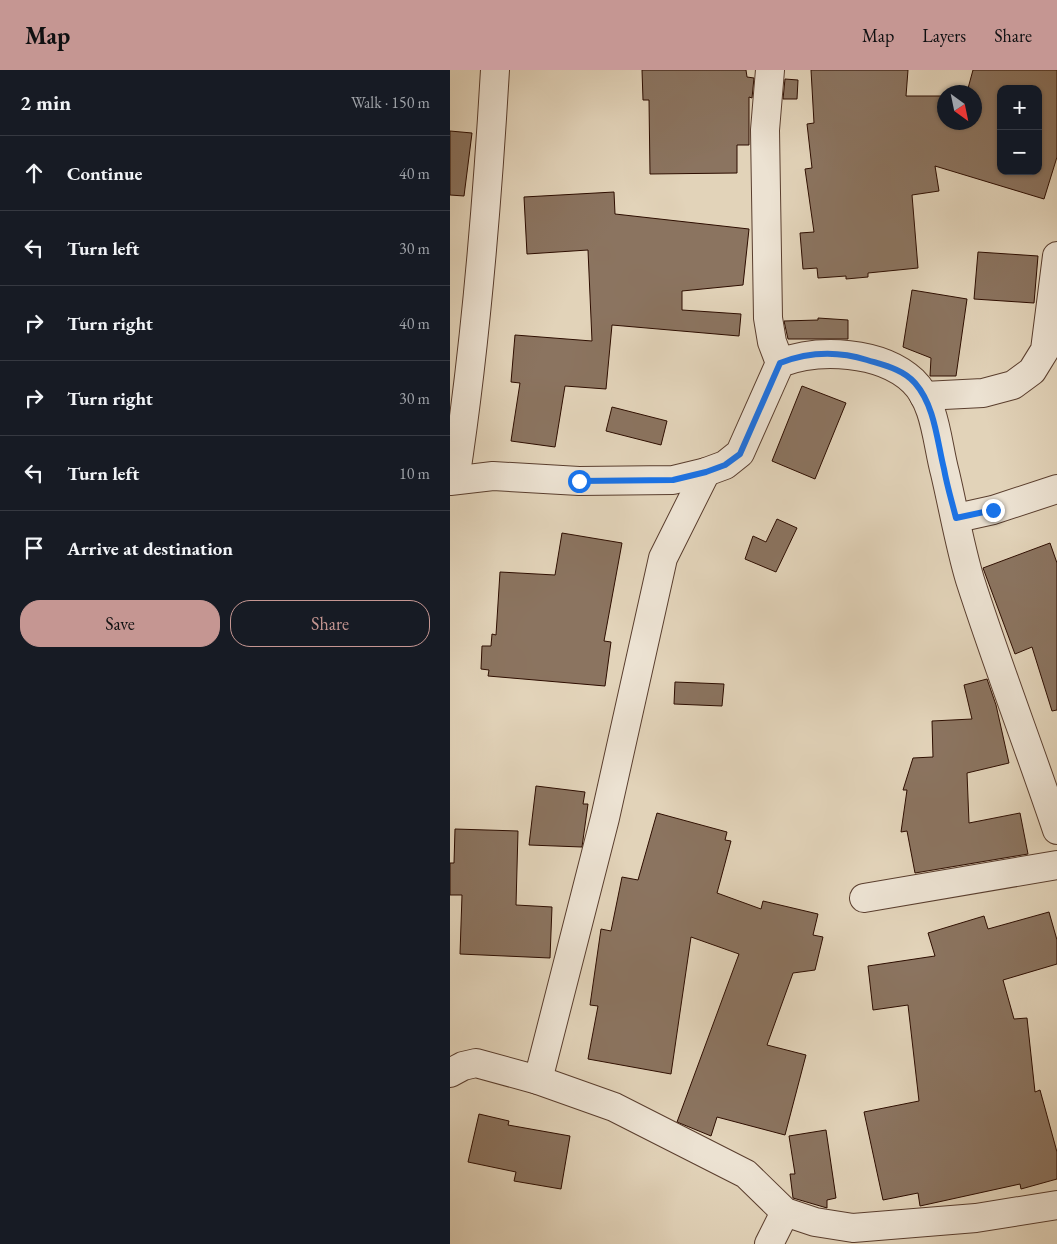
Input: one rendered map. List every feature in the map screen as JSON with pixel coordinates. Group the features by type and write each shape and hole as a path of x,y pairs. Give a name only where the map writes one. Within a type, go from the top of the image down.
{"street":[{"path":"495,70 483,246 466,409 452,481 493,476 579,481 673,480 725,465 740,454 780,363 772,342 768,318 765,130 770,70"},
{"path":"924,396 983,393 1013,385 1032,371 1045,350 1057,256"},
{"path":"780,363 814,354 851,355 894,368 914,381 924,396 934,424 970,578 1048,772 1057,830"},
{"path":"538,1080 606,818 663,558 706,472"},
{"path":"956,518 993,510 1057,489"},
{"path":"864,898 1057,865"},
{"path":"450,1073 464,1066 476,1063 538,1080 614,1107 746,1174 786,1212 815,1222 853,1228 976,1218 1057,1205"},
{"path":"769,1244 786,1212"}],"building":[{"path":"642,70 746,70 747,77 754,78 752,98 749,97 749,145 737,145 737,173 650,174 649,100 643,100"},
{"path":"811,70 908,70 906,96 937,96 937,130 982,130 982,85 969,85 973,70 1057,70 1057,157 1044,199 935,166 939,191 912,195 918,268 868,273 868,277 846,279 846,276 818,278 817,268 803,269 800,233 814,232 805,169 812,168 807,124 814,123"},
{"path":"785,79 798,80 797,99 783,99"},
{"path":"450,131 472,133 464,196 450,195"},
{"path":"614,192 615,214 749,229 743,285 682,291 682,310 741,314 739,336 612,325 606,389 565,386 555,447 511,441 520,383 511,382 515,335 592,341 588,250 527,254 524,197"},
{"path":"978,252 1038,256 1034,303 974,299"},
{"path":"912,290 967,299 956,376 930,376 931,358 903,347"},
{"path":"818,318 848,320 848,339 788,339 784,321 818,320"},
{"path":"802,386 846,403 815,479 772,461"},
{"path":"612,407 667,421 661,445 606,431"},
{"path":"777,519 797,528 776,572 745,559 753,536 766,542"},
{"path":"562,533 622,543 604,641 611,642 605,686 488,676 489,670 481,669 482,646 491,646 492,634 496,635 500,572 555,575"},
{"path":"1050,543 1057,563 1057,710 1052,711 1032,647 1015,654 983,568"},
{"path":"987,679 996,705 1009,763 967,773 969,823 1020,813 1028,854 915,873 907,831 901,832 907,790 903,790 913,758 933,757 932,721 972,719 964,685"},
{"path":"675,682 724,684 722,706 674,704"},
{"path":"536,786 585,792 583,804 588,804 582,847 529,845"},
{"path":"657,813 727,832 725,840 731,841 717,893 761,909 763,901 818,914 813,935 823,937 815,970 793,973 767,1045 806,1055 785,1135 717,1117 711,1136 677,1122 739,954 691,937 671,1074 588,1059 598,1006 590,1005 601,929 611,931 622,877 638,880"},
{"path":"455,829 518,831 516,905 552,907 550,958 460,954 462,895 450,895 450,863 454,863"},
{"path":"1049,912 1057,940 1057,964 1003,980 1014,1019 1027,1018 1035,1092 1040,1090 1057,1152 1057,1179 1021,1189 1020,1184 920,1206 918,1193 883,1200 864,1112 919,1101 908,1005 873,1010 868,966 935,956 928,933 984,916 988,929"},
{"path":"479,1114 509,1121 508,1125 570,1136 561,1189 514,1181 516,1172 468,1162"},
{"path":"826,1130 836,1198 827,1200 827,1208 793,1198 790,1174 795,1174 789,1136"}],"route":[{"path":"579,481 673,480 725,465 740,454 780,363 814,354 851,355 894,368 914,381 924,396 934,424 956,518 993,510"}]}
